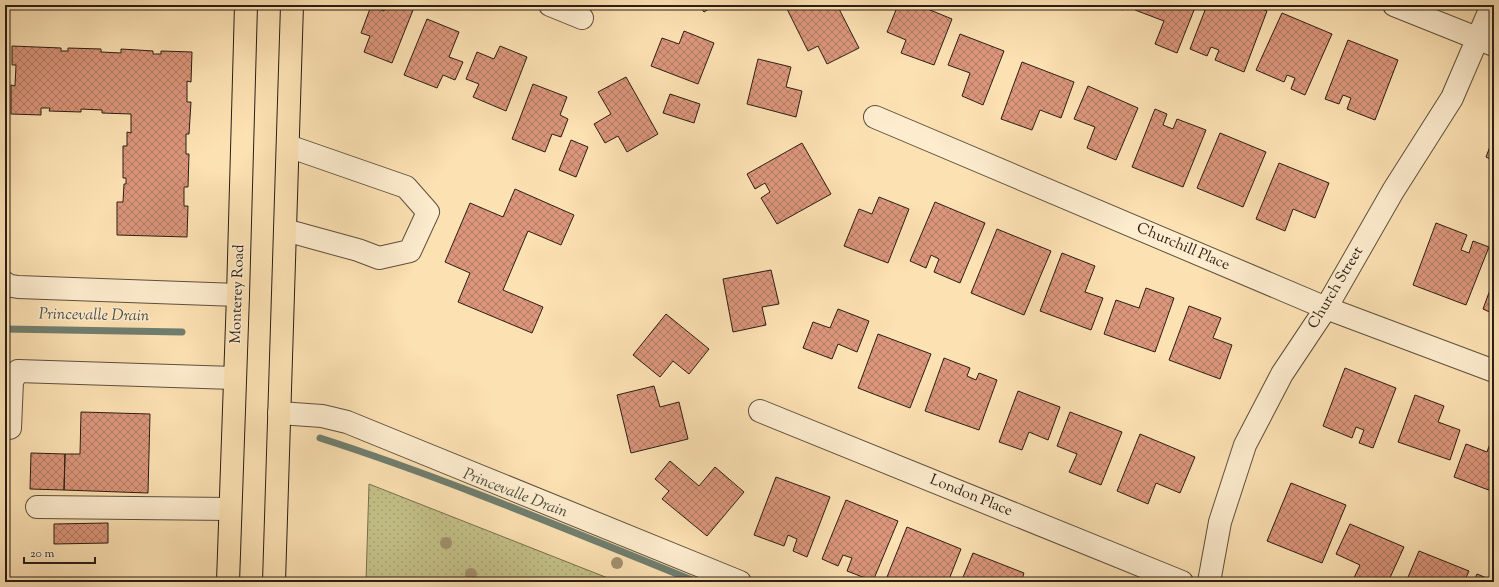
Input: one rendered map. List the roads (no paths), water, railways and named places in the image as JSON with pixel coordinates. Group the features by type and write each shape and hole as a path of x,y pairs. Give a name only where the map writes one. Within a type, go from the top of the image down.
{"main road":[{"name":"Monterey Road","path":"228,582 246,5"},
{"path":"274,582 292,5"}],"street":[{"path":"550,5 582,18"},
{"path":"1394,5 1486,42"},
{"name":"Church Street","path":"1209,582 1220,522 1245,445 1282,374 1326,308 1393,191 1486,42 1492,5"},
{"name":"Churchill Place","path":"875,117 1326,308 1494,371"},
{"path":"285,230 358,250 378,258 410,251 428,212 406,187 288,146"},
{"path":"5,283 6,285 18,287 238,295"},
{"path":"10,428 12,381 18,371 234,378"},
{"name":"London Place","path":"760,411 1182,582"},
{"path":"279,413 322,416 347,422 740,582"},
{"path":"37,507 230,509"}],"waterway":[{"name":"Princevalle Drain","path":"5,329 182,332"},
{"name":"Princevalle Drain","path":"320,438 463,488 697,582"}]}
